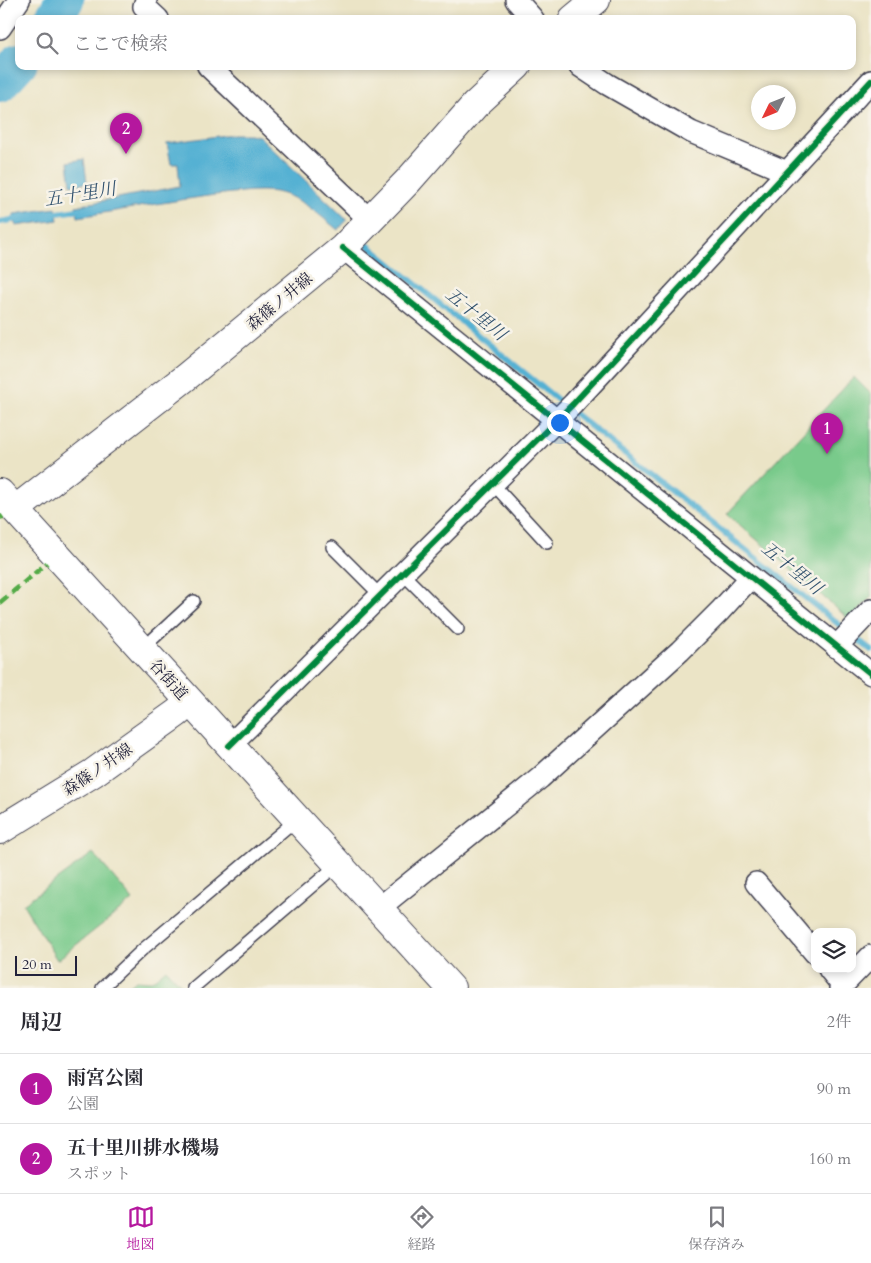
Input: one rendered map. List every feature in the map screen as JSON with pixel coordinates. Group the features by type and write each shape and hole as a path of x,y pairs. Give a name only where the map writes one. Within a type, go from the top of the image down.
{"main road":[{"path":"578,15 596,0"},
{"name":"森篠ノ井線","path":"8,501 186,377 356,235 475,105 493,86 512,70"},
{"name":"谷街道","path":"8,501 451,988"},
{"name":"森篠ノ井線","path":"0,830 93,773 190,702"}],"street":[{"path":"0,28 19,0"},
{"path":"146,0 144,6 154,15"},
{"path":"516,0 529,15"},
{"path":"212,70 356,235 751,577 838,645 871,674"},
{"path":"586,70 691,132 787,172"},
{"path":"229,746 563,413 871,81"},
{"path":"379,908 540,778 680,651 751,577"},
{"path":"838,645 871,610"},
{"path":"756,883 811,948"},
{"path":"832,973 841,987 871,956"}],"lane":[{"path":"492,484 548,542"},
{"path":"332,547 380,595"},
{"path":"403,574 458,629"},
{"path":"142,649 194,601"},
{"path":"102,988 142,950 297,820"},
{"path":"193,988 338,864"}],"green space":[{"path":"854,377 871,394 871,597 850,620 727,514"},
{"path":"93,853 133,900 57,960 23,904"},
{"path":"166,969 184,988 126,988 136,980 152,981"}],"water":[{"path":"233,134 259,136 347,220 338,230 302,202 285,194 261,191 198,197 78,217 76,206 180,186 178,164 171,164 167,143"},
{"path":"84,159 87,183 71,185 68,162"},
{"path":"56,208 58,220 16,226 14,214"}],"waterway":[{"path":"56,15 65,0"},
{"path":"0,83 15,66"},
{"name":"五十里川","path":"50,214 85,209"},
{"name":"五十里川","path":"0,222 23,218"},
{"name":"五十里川","path":"360,239 559,401 871,650"}],"marked path":[{"path":"0,603 47,563"}],"cycle path":[{"path":"229,746 573,404 871,81"},
{"path":"343,248 871,674"}],"place":[{"name":"五十里川排水機場","path":"126,154"},
{"name":"雨宮公園","path":"827,454"}]}
